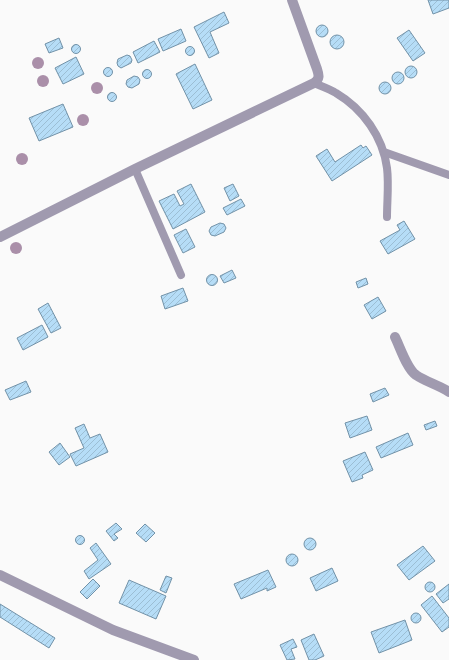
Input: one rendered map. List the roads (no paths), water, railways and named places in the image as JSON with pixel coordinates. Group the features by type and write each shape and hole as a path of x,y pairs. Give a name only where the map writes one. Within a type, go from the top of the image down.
{"street":[{"path":"0,237 318,80 318,69 292,0"},
{"path":"394,337 409,366 415,374 449,392"},
{"path":"0,575 113,630 194,660"}],"lane":[{"path":"314,83 336,93 358,111 370,125 384,152 387,168 387,217"},
{"path":"384,152 449,175"},
{"path":"135,170 181,275"}]}
